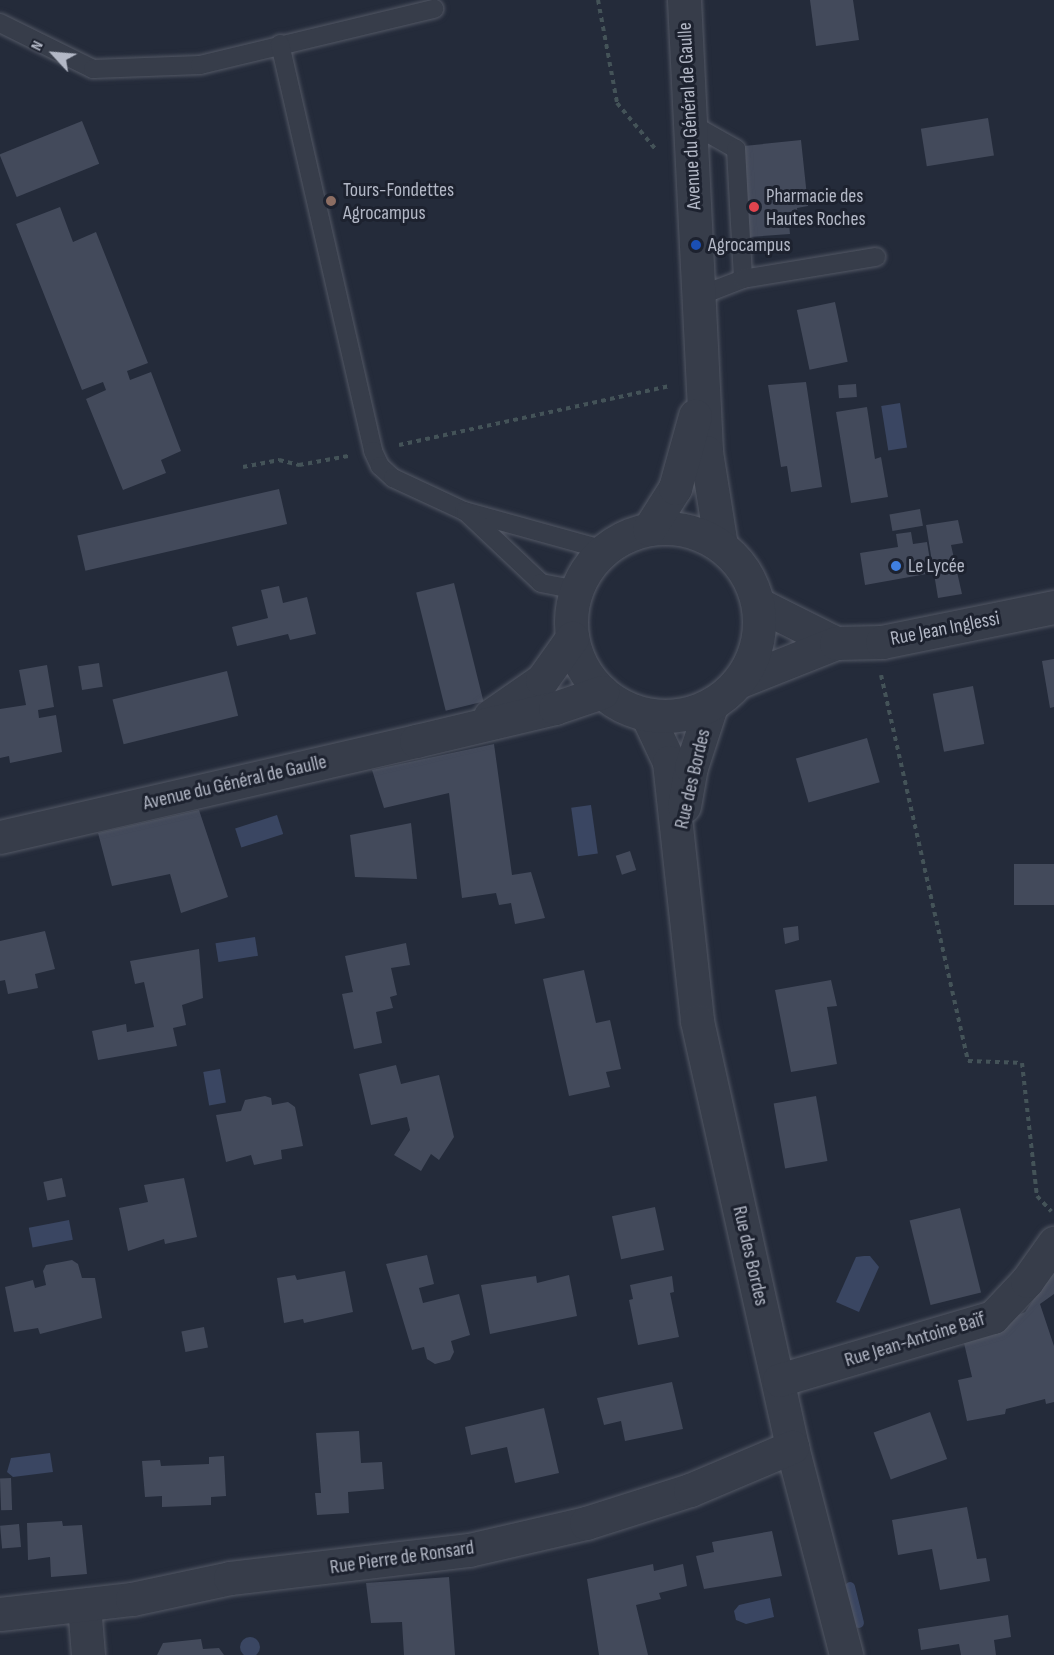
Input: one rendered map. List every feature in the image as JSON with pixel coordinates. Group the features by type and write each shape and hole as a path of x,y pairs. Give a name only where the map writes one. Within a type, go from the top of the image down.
{"street":[{"name":"Avenue du Général de Gaulle","path":"649,529 675,488 699,296 684,0"},
{"name":"Avenue du Général de Gaulle","path":"689,381 706,452 721,546"},
{"path":"649,529 682,530 721,546 745,571 758,604 759,632 753,659 738,682 711,706 679,716 646,715 616,703 602,692 582,668 572,639 576,590 605,550 626,537 649,529"},
{"name":"Rue Jean Inglessi","path":"758,604 836,643"},
{"name":"Rue Jean Inglessi","path":"738,682 836,643 873,641 1054,607"},
{"name":"Avenue du Général de Gaulle","path":"470,728 542,681 572,639"},
{"name":"Avenue du Général de Gaulle","path":"0,837 470,728 602,692"},
{"name":"Rue des Bordes","path":"676,853 692,767 711,706"},
{"name":"Rue des Bordes","path":"646,715 669,762 676,853 697,1021 792,1447 846,1655"},
{"name":"Rue Jean-Antoine Baïf","path":"778,1380 993,1317 1027,1281 1054,1243"},
{"name":"Rue Pierre de Ronsard","path":"0,1614 132,1599 230,1578 469,1550 638,1506 690,1490 792,1447"},
{"path":"84,1605 88,1655"}],"lane":[{"path":"0,23 93,69 200,65 280,44 434,9"},
{"path":"280,44 372,451 393,478 464,511 605,550"},
{"path":"690,123 736,149 743,279"},
{"path":"699,296 743,279 876,257"},
{"path":"464,511 541,583 576,590"}],"path":[{"path":"598,0 617,104 657,151"},
{"path":"243,467 279,460 311,464 689,381"},
{"path":"873,641 968,1061 1022,1063 1037,1196 1054,1214"}],"water":[{"path":"900,403 907,447 888,450 881,406"},
{"path":"591,805 598,854 578,856 571,808"},
{"path":"277,815 283,834 241,848 235,829"},
{"path":"255,937 258,956 218,962 215,943"},
{"path":"220,1069 226,1102 209,1105 203,1072"},
{"path":"69,1220 73,1240 33,1247 29,1228"},
{"path":"870,1256 879,1267 859,1312 836,1302 856,1257"},
{"path":"50,1453 53,1472 13,1477 7,1472 11,1458"},
{"path":"770,1598 774,1617 746,1624 736,1620 734,1611 739,1605"},
{"path":"250,1637 257,1640 260,1647 257,1654 250,1657 243,1654 240,1647 243,1640"}],"building":[{"path":"810,0 853,0 859,40 816,46"},
{"path":"988,118 994,156 927,166 921,129"},
{"path":"82,121 99,164 17,197 0,154"},
{"path":"801,140 808,206 797,208 799,223 789,224 790,234 750,237 744,146"},
{"path":"60,207 73,242 96,232 148,363 127,371 130,380 151,372 181,451 161,460 166,473 123,490 86,399 106,390 103,382 82,390 16,224"},
{"path":"835,302 848,362 810,370 797,310"},
{"path":"806,382 822,487 791,492 787,466 781,467 768,385"},
{"path":"856,384 857,397 839,398 838,385"},
{"path":"867,407 875,459 881,457 888,497 851,503 836,412"},
{"path":"279,489 287,524 85,571 77,536"},
{"path":"920,509 923,526 892,531 889,514"},
{"path":"958,520 963,543 951,545 962,594 938,598 926,525"},
{"path":"911,532 913,544 927,542 932,573 865,585 860,553 898,547 896,534"},
{"path":"454,583 484,701 446,711 416,592"},
{"path":"279,586 283,603 307,597 316,634 290,640 288,634 237,646 232,627 268,618 261,590"},
{"path":"1054,659 1054,707 1050,708 1042,661"},
{"path":"99,663 103,687 82,690 78,666"},
{"path":"47,665 54,707 38,710 39,718 56,715 62,752 10,763 9,756 0,758 0,709 26,705 19,670"},
{"path":"227,671 238,716 124,744 113,700"},
{"path":"973,686 984,744 944,752 933,694"},
{"path":"867,738 880,782 809,803 796,758"},
{"path":"494,744 512,875 531,872 545,918 515,924 511,903 499,905 496,893 462,898 449,793 384,808 372,770"},
{"path":"199,810 228,897 181,913 170,874 112,886 98,833"},
{"path":"411,823 417,879 355,877 350,835"},
{"path":"630,851 636,870 622,875 616,856"},
{"path":"1014,864 1054,864 1054,905 1014,905"},
{"path":"798,926 799,940 785,944 783,928"},
{"path":"45,931 55,969 35,974 38,988 8,994 5,980 0,981 0,941"},
{"path":"406,943 410,965 391,968 397,995 390,997 393,1008 376,1012 382,1043 354,1049 342,994 353,992 345,956"},
{"path":"199,949 203,998 182,1005 186,1025 173,1028 177,1046 98,1060 92,1031 126,1024 127,1032 154,1027 144,982 135,984 130,961"},
{"path":"584,970 596,1023 610,1020 621,1069 606,1072 610,1087 569,1096 543,979"},
{"path":"831,980 837,1006 827,1007 837,1064 791,1072 775,990"},
{"path":"396,1065 401,1084 439,1075 454,1137 439,1160 431,1154 421,1171 394,1155 410,1130 407,1117 371,1125 359,1074"},
{"path":"265,1096 271,1098 272,1105 288,1102 295,1107 303,1146 281,1150 282,1159 254,1165 251,1155 226,1162 216,1115 241,1111 245,1100"},
{"path":"816,1096 827,1161 785,1168 774,1103"},
{"path":"62,1178 66,1197 47,1201 43,1182"},
{"path":"184,1178 197,1237 165,1244 164,1239 128,1251 119,1208 148,1202 144,1185"},
{"path":"655,1207 664,1250 621,1259 612,1216"},
{"path":"960,1208 981,1292 931,1305 910,1221"},
{"path":"427,1255 434,1284 419,1288 423,1303 459,1294 470,1335 451,1341 454,1352 450,1360 435,1364 427,1359 424,1347 412,1350 386,1264"},
{"path":"72,1260 78,1264 82,1278 95,1278 102,1318 40,1334 38,1328 14,1332 5,1287 33,1280 35,1288 46,1285 43,1271 46,1265"},
{"path":"1054,1270 1054,1294 1040,1304 1054,1346 1054,1402 1046,1404 1045,1399 1006,1409 1005,1414 967,1421 958,1380 972,1377 963,1339 1025,1312"},
{"path":"345,1271 353,1312 304,1323 303,1319 284,1323 277,1278 295,1275 297,1280"},
{"path":"569,1275 577,1316 490,1334 481,1285 536,1276 537,1283"},
{"path":"672,1276 674,1292 670,1293 679,1337 638,1345 629,1300 633,1299 630,1285"},
{"path":"204,1327 208,1348 185,1352 181,1331"},
{"path":"672,1382 683,1429 625,1441 621,1421 604,1425 597,1398"},
{"path":"544,1408 559,1473 515,1483 507,1447 471,1455 465,1427"},
{"path":"930,1412 947,1459 891,1480 874,1433"},
{"path":"359,1431 361,1463 382,1462 384,1489 348,1492 349,1513 317,1515 315,1493 321,1493 316,1433"},
{"path":"224,1456 226,1496 211,1497 211,1505 162,1507 162,1496 145,1497 142,1461 160,1460 161,1466 209,1464 209,1457"},
{"path":"0,1478 11,1478 12,1510 1,1510"},
{"path":"967,1507 977,1559 986,1558 990,1581 940,1590 932,1549 898,1555 892,1520"},
{"path":"62,1521 63,1526 82,1525 87,1574 51,1577 50,1557 28,1560 27,1523"},
{"path":"19,1524 21,1547 2,1549 0,1526"},
{"path":"772,1531 782,1576 704,1589 696,1556 714,1552 712,1542"},
{"path":"653,1564 654,1571 683,1564 687,1586 659,1593 661,1599 636,1605 648,1655 599,1655 587,1579"},
{"path":"449,1577 455,1655 404,1655 402,1622 371,1623 366,1583"},
{"path":"1008,1615 1011,1637 994,1640 996,1655 961,1655 959,1644 921,1650 918,1629"},
{"path":"201,1639 203,1649 219,1648 224,1655 157,1655 163,1643"}],"waterway":[{"path":"850,1587 859,1623"}],"place":[{"name":"Tours-Fondettes Agrocampus","path":"331,201"},
{"name":"Pharmacie des Hautes Roches","path":"754,207"},
{"name":"Agrocampus","path":"696,245"},
{"name":"Le Lycée","path":"896,566"}]}
